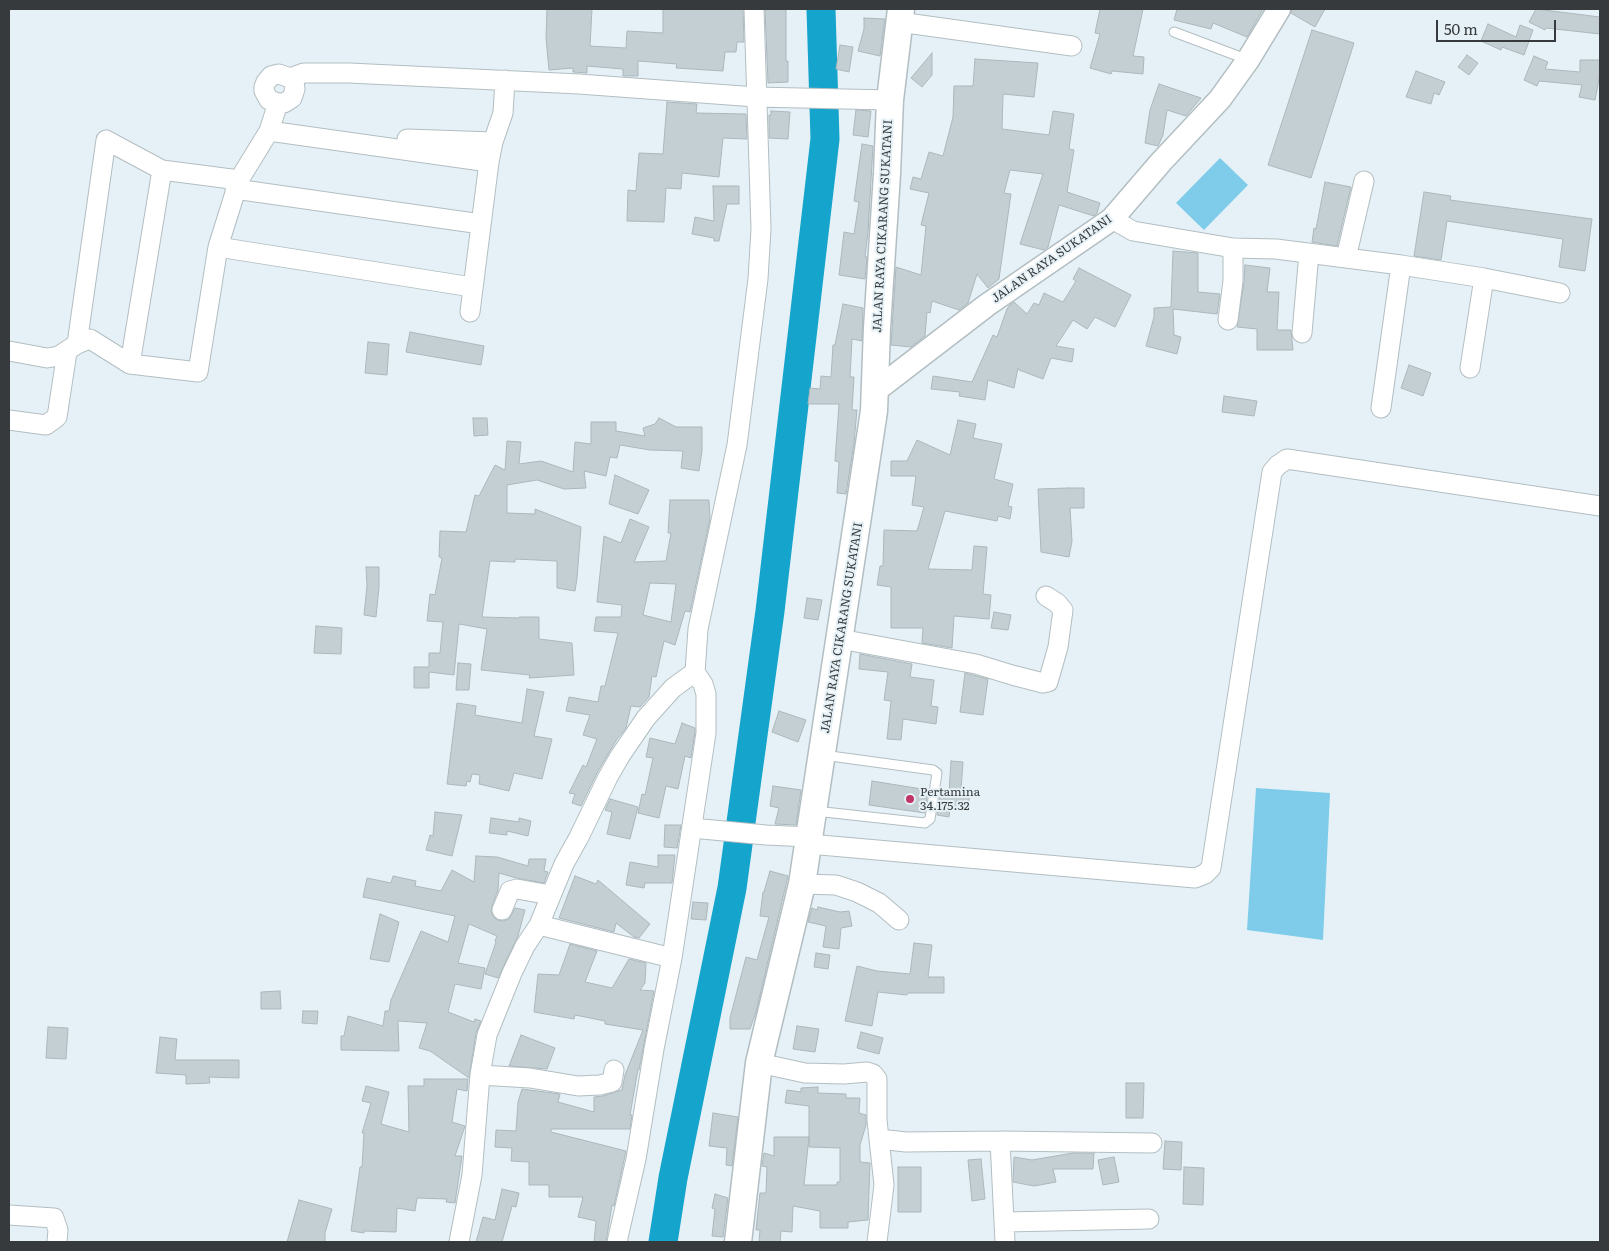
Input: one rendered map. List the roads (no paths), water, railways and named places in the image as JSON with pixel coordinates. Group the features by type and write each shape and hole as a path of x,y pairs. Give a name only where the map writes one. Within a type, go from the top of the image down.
{"main road":[{"name":"JALAN RAYA CIKARANG SUKATANI","path":"738,1242 759,1063 802,884 810,841 874,411 877,328 887,174 881,99 900,15"}],"street":[{"path":"617,1242 636,1159 654,1049 672,958 706,733 706,694 703,684 695,672 698,629 737,445 758,279 761,229 754,9"},
{"name":"JALAN RAYA SUKATANI","path":"875,391 986,305 1112,219 1161,162 1220,99 1248,60 1279,9"},
{"path":"900,15 1072,46"},
{"path":"9,351 47,358 59,356 90,339 130,364 198,372 218,247 237,185 269,131 278,103 288,101 294,95 295,86 290,78 304,73 348,73 589,84 756,97 881,99"},
{"path":"470,312 489,162 493,142 503,113 505,80"},
{"path":"269,131 489,162"},
{"path":"400,149 403,139 493,142"},
{"path":"9,420 46,425 57,417 72,348 106,140 162,170 237,185 481,224"},
{"path":"130,364 162,170"},
{"path":"1346,258 1364,182"},
{"path":"1112,219 1133,231 1233,248 1276,249 1401,265 1484,278 1560,293"},
{"path":"218,247 472,287"},
{"path":"1228,320 1233,281 1233,248"},
{"path":"1302,333 1309,253"},
{"path":"1381,408 1401,265"},
{"path":"1470,368 1484,278"},
{"path":"692,828 1195,878 1205,874 1211,868 1272,472 1278,464 1287,459 1600,506"},
{"path":"840,639 976,664 1043,683 1048,682 1058,647 1063,610 1057,603 1046,596"},
{"path":"459,1242 472,1174 480,1076 488,1035 525,946 539,925 564,864 608,777 620,756 652,712 674,688 695,672"},
{"path":"802,884 836,885 857,892 879,903 899,920"},
{"path":"502,910 510,891 517,889 550,895"},
{"path":"539,925 672,958"},
{"path":"759,1063 805,1072 844,1074 867,1072 873,1074 877,1079 877,1120 884,1185 877,1242"},
{"path":"480,1076 530,1078 578,1086 600,1085 612,1082 614,1070"},
{"path":"880,1139 906,1142 1152,1143"},
{"path":"1000,1141 1005,1242"},
{"path":"9,1215 54,1218 58,1230 57,1242"},
{"path":"1005,1222 1149,1219"}],"lane":[{"path":"1174,32 1248,60"},
{"path":"814,811 925,823 930,819 937,772 823,755"}],"waterway":[{"path":"663,1242 673,1178 732,888 770,611 825,139 821,9"}],"place":[{"name":"Pertamina 34.175.32","path":"910,799"}]}
